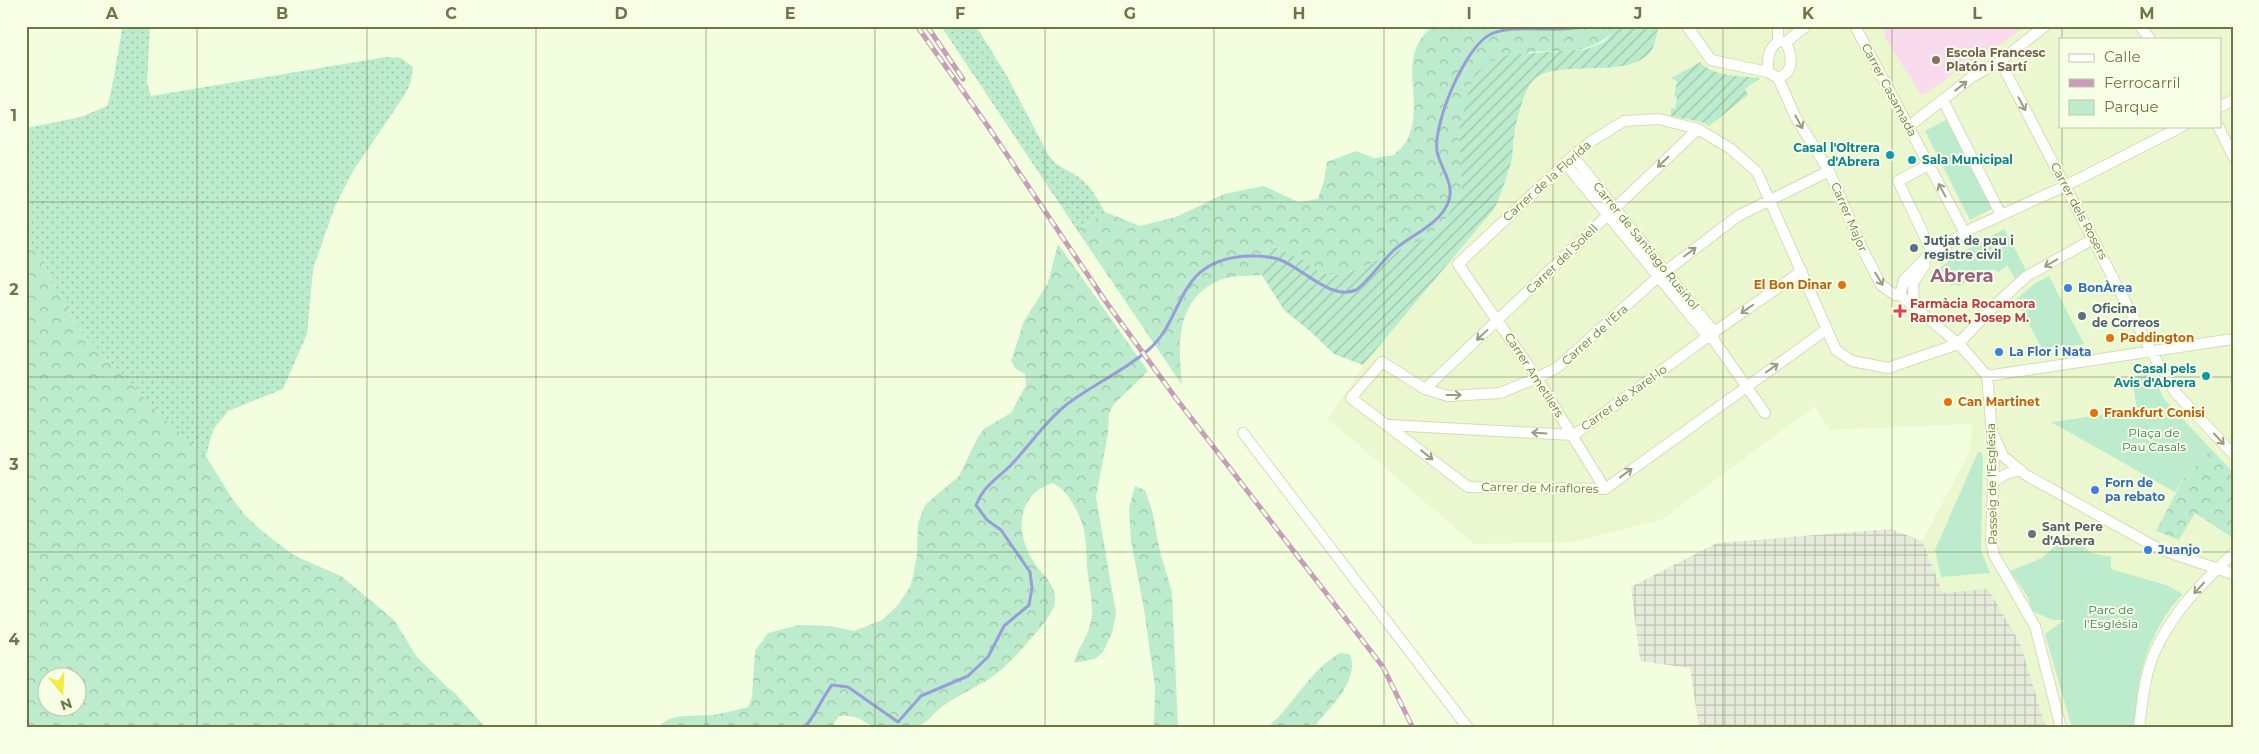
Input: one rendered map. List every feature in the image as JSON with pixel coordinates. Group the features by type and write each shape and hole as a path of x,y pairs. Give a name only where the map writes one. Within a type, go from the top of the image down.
{"street":[{"path":"1687,26 1711,60 1768,72 1778,78 1786,75 1791,67 1791,55 1782,41 1778,26"},
{"path":"1768,72 1769,50 1806,26"},
{"name":"Carrer Casamada","path":"1855,26 1965,233"},
{"path":"1908,127 1972,77 2000,61 2045,26"},
{"path":"2140,26 2149,38"},
{"name":"Carrer dels Rosers","path":"2000,61 2151,351 2176,392 2233,454"},
{"name":"Carrer Major","path":"1778,78 1796,118 1829,171 1862,248 1881,285 1895,295 1900,295"},
{"path":"1942,100 2001,215"},
{"name":"Carrer de la Florida","path":"1458,264 1569,159 1590,142 1624,121 1659,119 1698,129 1731,150 1757,172 1836,350 1852,361 1888,368 1958,344"},
{"path":"1900,295 1904,280 1932,252 1947,243 2179,128"},
{"path":"2219,128 2233,156"},
{"name":"Carrer del Solell","path":"1425,389 1698,129"},
{"name":"Carrer de Santiago Rusiñol","path":"1569,159 1616,207 1662,274"},
{"name":"Carrer de Santiago Rusiñol","path":"1569,159 1608,215 1662,274 1712,336 1765,413"},
{"path":"1928,165 1898,180 1932,252"},
{"name":"Carrer de l'Era","path":"1351,398 1382,362 1425,389 1448,396 1500,393 1537,378 1558,368 1662,274 1738,216 1829,171"},
{"path":"1958,344 1994,306 2027,276 2093,239"},
{"path":"1900,295 1906,292 1932,257 1947,243"},
{"name":"Carrer Ametllers","path":"1458,264 1537,378 1605,489"},
{"name":"Carrer de Xarel·lo","path":"1389,426 1574,436 1802,271"},
{"path":"1913,283 1914,307"},
{"path":"1900,295 1958,344 1986,376 2233,339"},
{"name":"Carrer de Miraflores","path":"1351,398 1468,488 1605,489 1827,329"},
{"name":"Passeig de l'Església","path":"1986,376 1993,482 1991,541 1994,555 2035,626 2061,728"},
{"path":"1991,429 2003,456 2021,470 2159,549 2233,574"},
{"path":"1243,433 1379,608 1468,728"},
{"path":"1993,482 2006,474 2021,470"},
{"path":"2139,728 2144,689 2153,656 2178,610 2216,569 2233,554"}],"shaded area":[{"path":"1658,26 2233,26 2233,728 2046,728 2020,643 1943,593 1922,541 1970,451 1972,424 1829,430 1815,406 1663,519 1573,542 1474,544 1328,419 1363,365 1500,196 1512,161 1513,138 1526,93 1532,81 1558,70 1602,68 1628,64 1656,40"},
{"name":"Escola Francesc Platón i Sartí","path":"1883,26 2025,26 1977,63 1974,59 1922,96 1885,38"},
{"path":"1891,529 1922,541 1943,593 1988,589 2020,643 2046,728 1699,728 1690,668 1640,661 1631,587 1717,543"}],"green space":[{"path":"123,26 150,26 147,83 151,96 386,57 401,58 413,67 411,81 406,93 353,171 335,206 313,269 307,334 283,389 228,411 213,430 206,456 156,410 77,327 37,255 26,240 26,128 81,117 107,106"},
{"path":"941,26 976,26 1007,76 1049,156 1085,183 1105,212 1077,230"},
{"path":"1433,26 1619,26 1609,36 1589,47 1566,51 1529,52 1459,130 1462,189 1443,224 1428,237 1358,269 1339,275 1320,273 1306,261 1269,245 1262,275 1224,278 1205,288 1187,311 1183,325 1180,339 1182,385 1077,230 1105,212 1140,226 1176,217 1224,194 1264,186 1298,202 1318,199 1324,181 1327,162 1356,151 1374,158 1394,155 1406,142 1412,126 1414,111 1412,66 1415,52 1421,39"},
{"path":"1619,26 1658,26 1655,41 1648,55 1637,62 1624,66 1549,72 1537,77 1533,81 1522,104 1514,136 1512,160 1494,209 1363,365 1334,354 1284,310 1262,275 1269,245 1306,261 1320,273 1339,275 1358,269 1428,237 1443,224 1462,189 1459,130 1468,92 1475,74 1490,62 1508,55 1587,49 1604,42"},
{"path":"1700,62 1712,71 1760,78 1745,89 1748,95 1709,126 1702,122 1671,116 1671,108 1675,108 1677,97 1674,96 1677,82 1672,78"},
{"path":"1948,119 1992,209 1970,220 1925,131"},
{"path":"2004,229 2026,270 2015,279 2007,265 1999,272 1993,269 1958,286 1955,284 1952,286 1936,271 1955,256"},
{"path":"26,240 37,255 77,327 156,410 206,456 233,500 245,515 262,531 295,556 341,576 394,620 417,657 455,693 486,728 26,728"},
{"path":"1058,244 1148,371 1114,404 1109,413 1108,433 1096,497 1116,613 1112,633 1103,652 1095,659 1074,663 1089,630 1092,614 1085,533 1079,515 1069,497 1052,483 1040,489 1031,497 1025,507 1022,529 1028,553 1054,591 1055,603 1053,609 1032,638 1001,670 943,706 924,723 912,728 886,729 878,728 853,716 839,716 831,728 657,728 662,723 675,717 713,715 748,707 752,697 755,651 768,633 798,625 830,626 854,631 882,620 898,605 910,587 913,576 917,555 918,523 925,505 959,476 978,437 985,428 1011,413 1026,385 1025,374 1016,369 1011,361 1024,321 1048,283"},
{"path":"2049,276 2084,344 2043,351 2016,300 2034,284"},
{"name":"Plaça de Pau Casals","path":"2152,374 2164,399 2211,449 2184,478 2175,492 2051,422 2137,410 2132,377"},
{"path":"2211,449 2233,472 2233,538 2195,513 2179,540 2156,531 2184,478"},
{"path":"1978,452 1981,452 1983,456 1981,550 1990,573 1941,577 1935,550"},
{"path":"1135,486 1145,490 1152,510 1160,552 1172,592 1178,728 1154,728 1155,687 1144,609 1131,541 1129,508"},
{"name":"Parc de l'Església","path":"2068,534 2091,553 2111,557 2111,569 2166,585 2183,594 2160,624 2149,648 2141,672 2138,689 2138,728 2072,728 2045,634 2064,620 2053,620 2032,611 2028,597 2010,571 2042,558"},
{"path":"1340,653 1350,654 1352,664 1348,683 1337,700 1317,723 1316,728 1267,728 1311,678 1329,660"}],"waterway":[{"path":"804,728 832,685 848,687 898,722 921,696 968,676 988,657 1004,626 1029,605 1032,588 1030,572 1001,530 987,520 976,505 979,498 1062,408 1147,351 1159,338 1191,283 1202,271 1217,262 1237,257 1268,257 1287,263 1316,282 1336,291 1356,290 1394,250 1431,224 1444,211 1448,203 1450,190 1437,151 1440,123 1445,105 1461,69 1481,41 1491,34 1512,29 1562,29 1586,26"}],"railway":[{"path":"917,26 987,125 1106,302 1175,397 1383,667 1413,728"},
{"path":"927,26 963,79"}],"place":[{"name":"Escola Francesc Platón i Sartí","path":"1936,60"},
{"name":"Casal l'Oltrera d'Abrera","path":"1890,155"},
{"name":"Sala Municipal","path":"1912,160"},
{"name":"Jutjat de pau i registre civil","path":"1914,248"},
{"name":"El Bon Dinar","path":"1842,285"},
{"name":"BonÀrea","path":"2068,288"},
{"name":"Farmàcia Rocamora Ramonet, Josep M.","path":"1900,311"},
{"name":"Oficina de Correos","path":"2082,316"},
{"name":"Paddington","path":"2110,338"},
{"name":"La Flor i Nata","path":"1999,352"},
{"name":"Casal pels Avis d'Abrera","path":"2206,376"},
{"name":"Can Martinet","path":"1948,402"},
{"name":"Frankfurt Conisi","path":"2094,413"},
{"name":"Forn de pa rebato","path":"2095,490"},
{"name":"Sant Pere d'Abrera","path":"2032,534"},
{"name":"Juanjo","path":"2148,550"}],"district":[{"name":"Abrera","path":"1962,276"}]}
